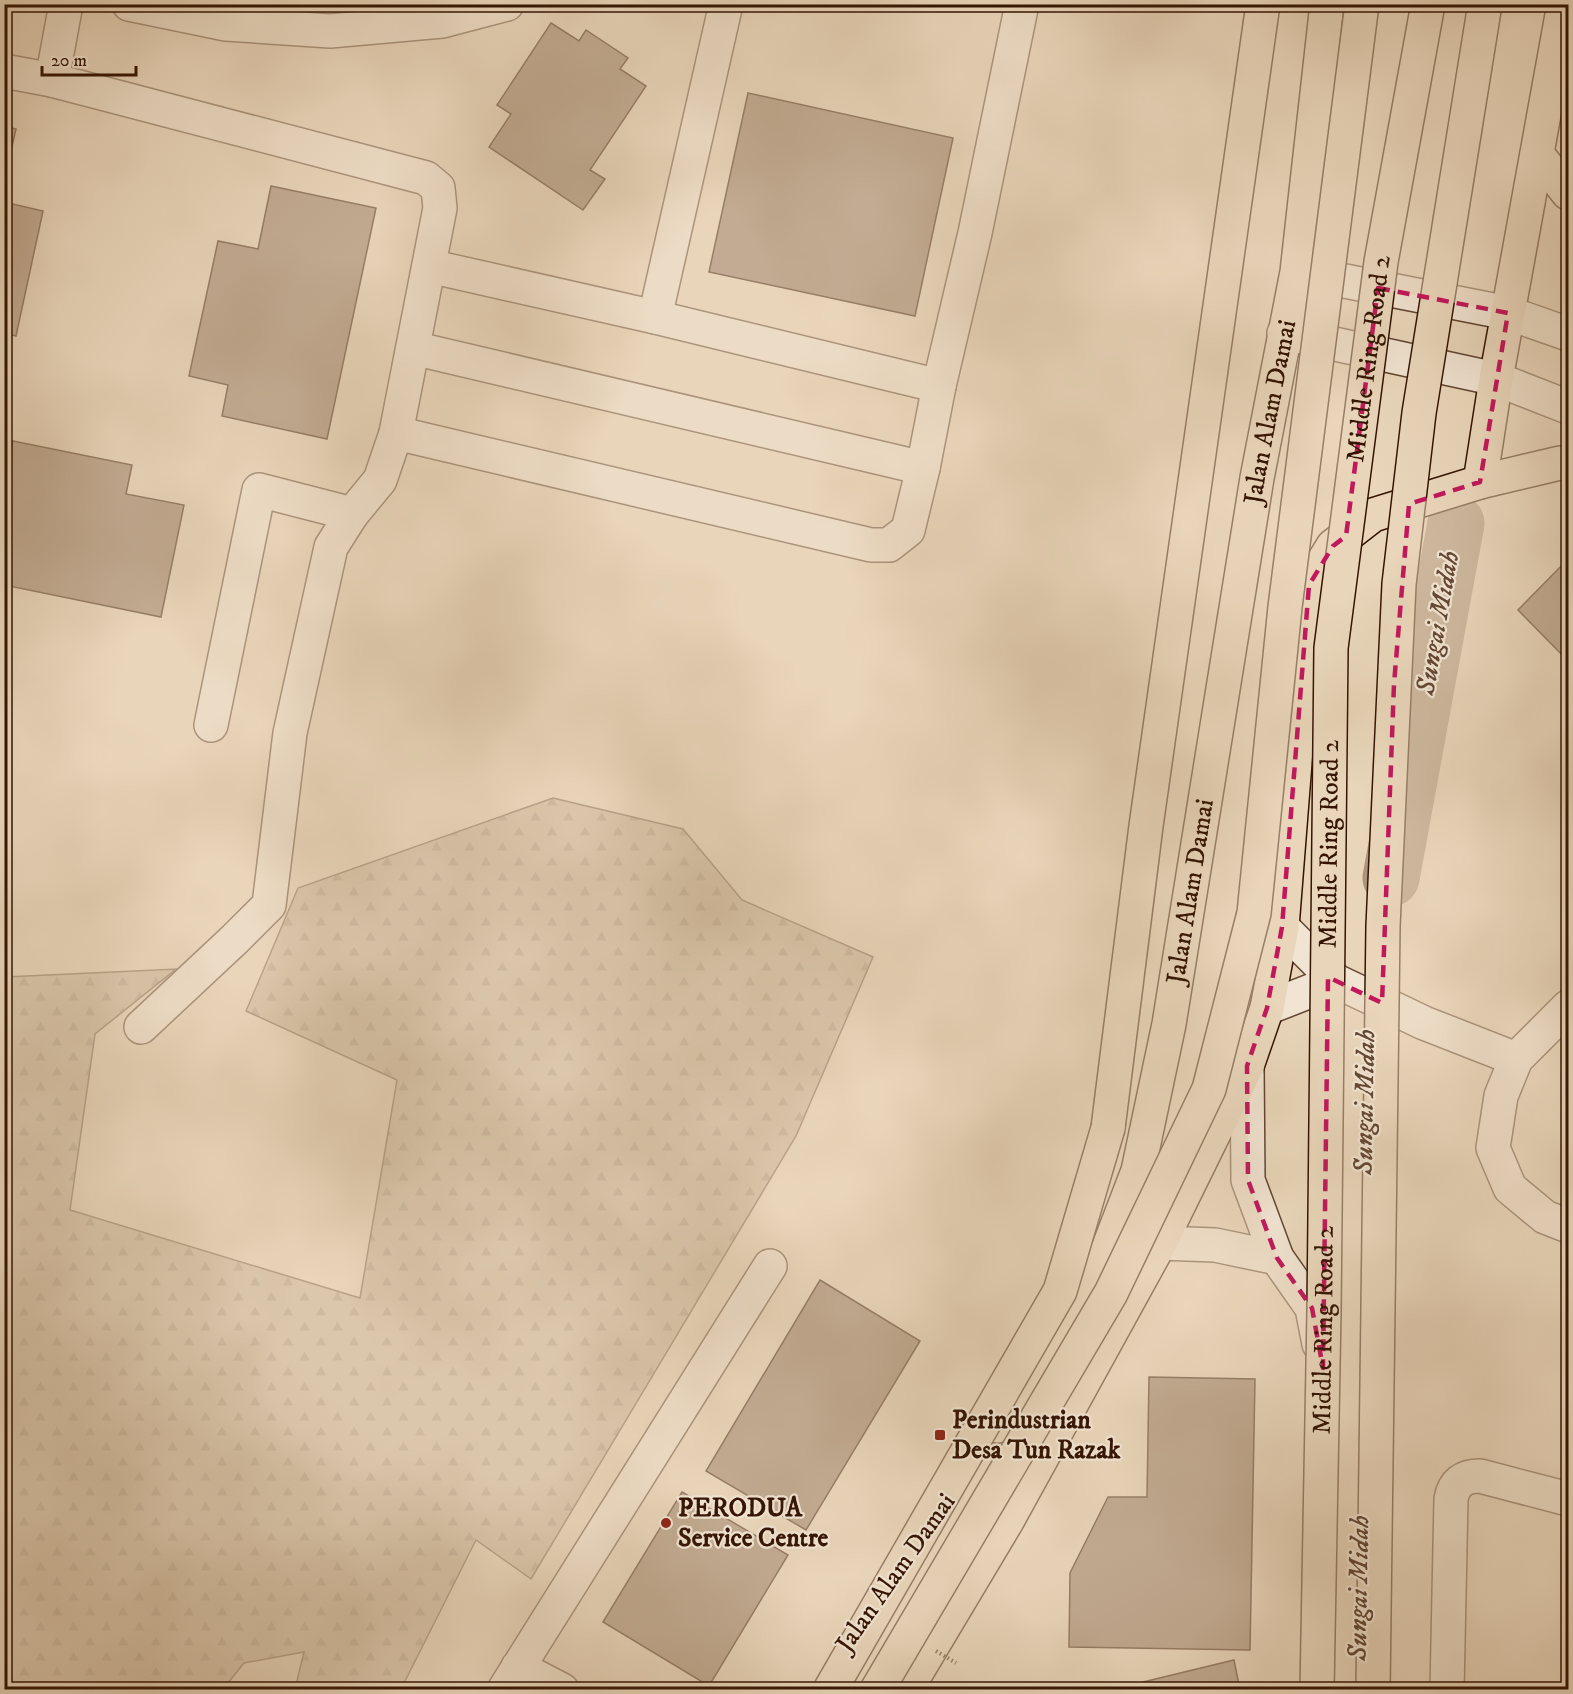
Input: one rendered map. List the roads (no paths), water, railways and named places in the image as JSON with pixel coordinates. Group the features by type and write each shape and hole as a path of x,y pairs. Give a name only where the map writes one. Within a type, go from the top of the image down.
{"main road":[{"path":"830,1689 1060,1291 1108,1128 1146,826 1263,4"},
{"name":"Jalan Alam Damai","path":"815,1689 1092,1288 1138,1172 1169,1024 1257,478 1297,272 1327,4"},
{"path":"877,1689 1111,1293 1209,1089 1254,913 1285,607 1362,4"},
{"name":"Middle Ring Road 2","path":"1317,1689 1324,1334 1331,648 1381,262 1428,4"},
{"path":"1373,1689 1383,926 1399,584 1419,413 1485,4"},
{"path":"1480,482 1496,379 1564,4"},
{"path":"1537,154 1569,193"},
{"path":"906,1689 1007,1521 1160,1243 1247,1066 1267,1008 1282,927 1308,585 1333,546 1373,515 1480,482 1560,463 1569,464"}],"street":[{"path":"52,80 66,4"},
{"path":"129,4 228,14 330,31 442,21 507,4"},
{"path":"655,317 726,4"},
{"path":"396,433 871,545 889,545 908,530 975,233 1022,4"},
{"path":"4,70 52,80 426,178 438,188 441,208 396,433 380,480 352,514 331,547 290,733 269,905 236,939 141,1027"},
{"path":"429,266 655,317 939,386"},
{"path":"1297,272 1508,314 1569,334"},
{"path":"1284,333 1496,379 1569,407"},
{"path":"413,348 923,468"},
{"path":"211,725 260,490 352,514"},
{"path":"1282,927 1336,981 1424,1023 1516,1059"},
{"path":"1267,1008 1336,981"},
{"path":"1569,1007 1516,1059 1501,1096 1493,1148 1509,1188 1545,1217 1569,1226"},
{"path":"1247,1066 1248,1180 1277,1258 1312,1308 1330,1404 1324,1689"},
{"path":"1160,1243 1215,1245 1277,1258"},
{"path":"562,1689 511,1678 770,1266"},
{"path":"1447,1689 1453,1489 1460,1481 1470,1476 1480,1476 1569,1499"}],"waterway":[{"name":"Sungai Midah","path":"1391,878 1456,523"}],"place":[{"name":"Perindustrian Desa Tun Razak","path":"940,1435"},
{"name":"PERODUA Service Centre","path":"666,1523"}]}
